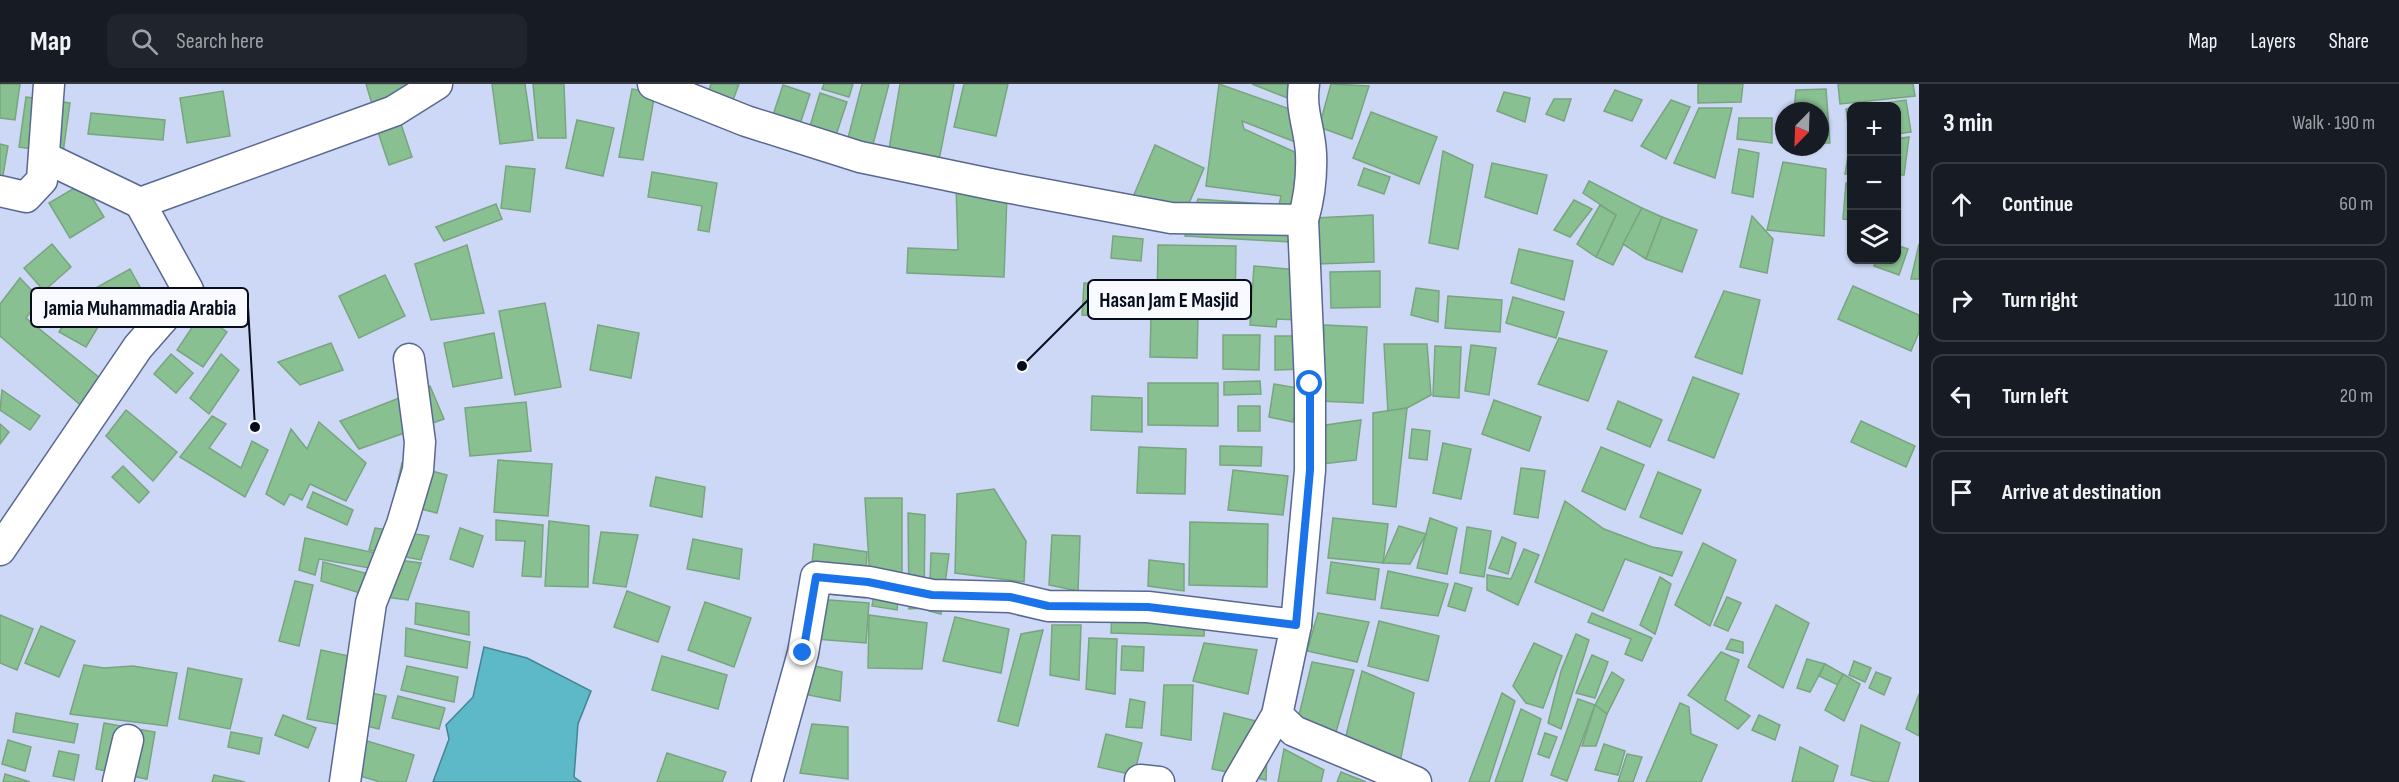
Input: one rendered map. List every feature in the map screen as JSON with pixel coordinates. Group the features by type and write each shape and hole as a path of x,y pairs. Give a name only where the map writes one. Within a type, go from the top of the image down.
{"street":[{"path":"0,191 26,197 42,180 49,84"},
{"path":"140,203 394,111 437,84"},
{"path":"653,84 746,121 861,157 973,181 1171,218 1303,220"},
{"path":"1238,782 1277,715 1296,625 1310,470 1310,384 1303,220 1309,198 1311,153 1301,104 1304,84"},
{"path":"0,550 138,347 188,290 140,203 44,157"},
{"path":"345,782 371,603 402,524 418,470 420,442 409,358"},
{"path":"767,782 803,653 816,577 868,582 932,595 1010,597 1048,606 1148,607 1296,625"},
{"path":"1277,715 1294,731 1416,782"},
{"path":"118,782 128,740"}],"shaded area":[{"path":"484,647 527,658 591,691 578,724 574,777 581,782 433,782 449,739 446,725 473,697"}],"building":[{"path":"0,84 20,84 15,120 0,118"},
{"path":"366,84 418,84 372,104"},
{"path":"492,84 525,84 533,140 500,144"},
{"path":"533,84 564,84 566,138 538,138"},
{"path":"711,84 739,84 730,108 706,99"},
{"path":"824,84 853,84 849,97 822,89"},
{"path":"862,84 889,84 872,148 847,142"},
{"path":"900,84 954,84 939,160 889,149"},
{"path":"964,84 1008,84 996,136 954,127"},
{"path":"1219,84 1301,113 1295,142 1242,121 1244,129 1299,154 1290,242 1185,236 1198,199 1279,205 1281,196 1206,186"},
{"path":"1252,84 1316,84 1308,106"},
{"path":"1331,84 1369,86 1352,139 1319,127"},
{"path":"1698,84 1743,84 1741,102 1698,103"},
{"path":"1838,84 1913,84 1915,96 1840,104"},
{"path":"783,85 810,94 796,136 769,127"},
{"path":"632,89 655,93 643,160 619,157"},
{"path":"1826,89 1827,102 1795,102 1796,90"},
{"path":"1615,90 1642,100 1632,121 1604,111"},
{"path":"223,91 230,136 187,143 180,98"},
{"path":"1504,92 1530,98 1525,122 1497,111"},
{"path":"820,93 847,102 833,144 807,136"},
{"path":"26,97 70,103 63,153 19,147"},
{"path":"1554,99 1571,99 1564,121 1546,114"},
{"path":"1671,100 1690,107 1666,159 1641,146"},
{"path":"1906,100 1911,132 1901,133 1901,102 1892,102"},
{"path":"1699,108 1732,108 1715,178 1674,163"},
{"path":"1371,112 1437,137 1419,184 1353,158"},
{"path":"91,113 165,120 163,140 88,134"},
{"path":"1739,118 1772,118 1772,143 1737,139"},
{"path":"577,120 614,128 603,176 566,168"},
{"path":"401,124 412,157 389,165 378,132"},
{"path":"1909,137 1904,175 1901,175 1901,138"},
{"path":"0,144 8,146 0,193"},
{"path":"1155,145 1204,168 1178,229 1125,216"},
{"path":"1739,149 1759,153 1753,197 1732,193"},
{"path":"1443,151 1473,165 1458,249 1429,243"},
{"path":"1783,162 1826,169 1824,236 1767,230"},
{"path":"1492,163 1547,175 1537,214 1485,197"},
{"path":"506,166 535,169 530,212 501,208"},
{"path":"1364,168 1390,177 1384,194 1358,185"},
{"path":"652,172 717,183 709,232 698,230 702,206 648,197"},
{"path":"1589,181 1642,208 1613,265 1596,257 1616,215 1583,193"},
{"path":"83,183 104,217 70,238 49,203"},
{"path":"1846,183 1847,183 1847,219 1843,219"},
{"path":"956,184 1007,195 1004,277 907,273 908,248 958,250"},
{"path":"1574,200 1592,209 1570,237 1554,230"},
{"path":"496,204 502,219 444,241 436,227"},
{"path":"1600,205 1616,215 1596,257 1577,244"},
{"path":"1642,208 1662,217 1646,259 1623,244"},
{"path":"1373,215 1374,262 1317,264 1315,218"},
{"path":"1752,216 1773,239 1767,273 1740,267"},
{"path":"1662,217 1697,230 1682,272 1646,259"},
{"path":"1113,236 1143,239 1141,261 1111,258"},
{"path":"52,244 71,267 44,291 24,268"},
{"path":"1919,244 1919,279 1911,279"},
{"path":"467,245 484,313 431,320 415,264"},
{"path":"1158,245 1236,246 1235,309 1157,307"},
{"path":"1901,247 1908,249 1899,275 1874,266 1875,264 1901,264"},
{"path":"1519,249 1573,261 1564,300 1511,283"},
{"path":"1254,266 1300,270 1297,320 1277,319 1276,327 1250,325"},
{"path":"130,269 150,305 112,326 92,290"},
{"path":"1380,271 1380,307 1331,308 1330,272"},
{"path":"385,275 405,316 359,338 339,296"},
{"path":"20,278 40,299 26,318 101,379 84,408 0,336 0,304"},
{"path":"1084,283 1138,286 1136,318 1082,315"},
{"path":"1853,286 1919,315 1919,332 1911,351 1838,319"},
{"path":"1416,288 1439,291 1438,322 1411,315"},
{"path":"1724,291 1760,300 1742,374 1695,357"},
{"path":"1448,296 1502,300 1500,332 1445,328"},
{"path":"1513,297 1564,312 1556,338 1506,323"},
{"path":"78,301 104,317 86,347 59,332"},
{"path":"545,303 561,387 515,395 499,311"},
{"path":"201,314 227,332 203,367 177,350"},
{"path":"1151,316 1198,317 1197,358 1150,357"},
{"path":"598,325 639,333 631,378 590,370"},
{"path":"1324,325 1367,327 1363,403 1320,401"},
{"path":"494,333 502,378 453,387 444,343"},
{"path":"1223,335 1260,335 1259,370 1223,369"},
{"path":"1275,336 1306,336 1306,369 1275,370"},
{"path":"1559,338 1607,351 1588,401 1538,384"},
{"path":"331,343 343,370 300,385 278,362"},
{"path":"1384,344 1427,344 1431,395 1407,408 1388,412"},
{"path":"1471,345 1496,348 1489,395 1465,391"},
{"path":"1435,346 1461,347 1459,398 1433,396"},
{"path":"171,354 193,373 176,393 154,374"},
{"path":"221,354 239,370 209,414 190,398"},
{"path":"1693,377 1739,394 1714,458 1668,440"},
{"path":"1260,381 1261,394 1224,395 1224,382"},
{"path":"1148,383 1218,383 1218,426 1148,425"},
{"path":"1274,384 1298,388 1293,422 1269,417"},
{"path":"430,386 444,419 359,449 340,421"},
{"path":"2,390 40,416 30,430 0,410"},
{"path":"1092,396 1142,398 1142,432 1091,430"},
{"path":"1494,400 1541,417 1529,451 1482,434"},
{"path":"1618,401 1662,420 1650,447 1607,429"},
{"path":"526,402 531,451 470,456 465,408"},
{"path":"1238,406 1260,406 1260,431 1238,431"},
{"path":"1407,408 1396,507 1373,504 1373,413"},
{"path":"126,410 177,452 153,481 106,436"},
{"path":"212,416 226,424 209,448 241,468 252,441 268,450 245,497 180,457"},
{"path":"1361,420 1356,460 1322,464 1326,425"},
{"path":"1861,421 1915,446 1906,467 1851,442"},
{"path":"319,422 366,463 346,501 310,484 302,500 290,494 284,505 266,494 291,429 307,449"},
{"path":"0,424 9,432 0,444"},
{"path":"1412,429 1430,431 1427,460 1409,458"},
{"path":"1443,443 1471,449 1461,499 1433,493"},
{"path":"1220,446 1262,447 1261,466 1220,465"},
{"path":"1139,447 1186,449 1185,494 1137,493"},
{"path":"1601,447 1644,465 1625,510 1582,491"},
{"path":"498,460 552,464 548,516 494,512"},
{"path":"402,463 447,475 437,513 393,502"},
{"path":"123,466 149,492 139,503 112,477"},
{"path":"1521,468 1545,471 1538,518 1514,514"},
{"path":"1233,470 1288,476 1283,515 1228,510"},
{"path":"1658,472 1701,490 1682,534 1640,517"},
{"path":"656,477 705,487 702,517 650,506"},
{"path":"994,489 1026,541 1024,582 955,573 957,494"},
{"path":"313,492 353,510 347,525 307,507"},
{"path":"865,498 902,498 902,582 870,580"},
{"path":"1565,501 1604,529 1652,547 1682,552 1672,576 1625,559 1603,611 1535,582"},
{"path":"908,513 925,515 924,608 909,609"},
{"path":"1333,518 1388,524 1383,563 1328,558"},
{"path":"1430,518 1457,528 1447,574 1417,568"},
{"path":"496,520 543,525 541,577 522,576 525,541 496,540"},
{"path":"549,521 589,526 588,587 545,586"},
{"path":"1190,522 1268,524 1267,587 1189,585"},
{"path":"1399,526 1426,534 1410,564 1383,563"},
{"path":"1467,527 1491,531 1484,577 1460,573"},
{"path":"375,528 429,536 421,560 369,550"},
{"path":"460,528 483,536 473,567 450,559"},
{"path":"601,532 638,535 626,587 593,583"},
{"path":"1052,535 1080,536 1078,591 1049,585"},
{"path":"1502,537 1516,543 1508,574 1489,568"},
{"path":"305,538 380,554 375,569 319,559 315,575 299,570"},
{"path":"693,539 742,549 739,579 687,569"},
{"path":"1703,543 1736,560 1710,626 1675,605"},
{"path":"814,544 867,552 865,598 809,592"},
{"path":"1524,549 1539,555 1518,605 1487,590 1487,575 1511,579"},
{"path":"931,553 949,554 941,614 929,611"},
{"path":"390,559 421,563 408,600 377,596"},
{"path":"1149,560 1184,564 1184,591 1148,586"},
{"path":"323,562 376,576 370,596 321,581"},
{"path":"1331,562 1379,569 1375,600 1327,593"},
{"path":"1388,571 1448,584 1438,616 1381,608"},
{"path":"1660,577 1671,584 1655,634 1640,625"},
{"path":"295,581 313,585 299,646 279,641"},
{"path":"1455,583 1472,588 1465,611 1448,606"},
{"path":"875,590 899,593 897,610 872,606"},
{"path":"627,591 670,607 658,642 614,627"},
{"path":"1727,597 1741,603 1728,631 1714,625"},
{"path":"816,599 869,603 866,643 803,638"},
{"path":"705,602 751,618 734,667 688,650"},
{"path":"416,603 469,612 469,635 415,624"},
{"path":"1776,605 1809,623 1783,688 1748,667"},
{"path":"1112,613 1205,616 1204,636 1111,633"},
{"path":"1318,613 1369,622 1357,662 1307,651"},
{"path":"1592,613 1652,638 1642,661 1625,654 1631,639 1588,622"},
{"path":"0,615 33,629 17,670 0,663"},
{"path":"869,615 927,623 922,669 868,668"},
{"path":"955,617 1009,629 1001,673 943,661"},
{"path":"1379,621 1439,636 1428,681 1368,666"},
{"path":"1052,625 1081,625 1079,680 1050,675"},
{"path":"41,626 75,641 59,677 25,663"},
{"path":"406,628 470,642 467,668 405,656"},
{"path":"1043,630 1018,726 998,721 1021,634"},
{"path":"1576,634 1589,640 1561,729 1548,723 1561,671"},
{"path":"1089,638 1117,639 1115,694 1086,689"},
{"path":"1731,639 1743,642 1743,653 1726,649"},
{"path":"1204,643 1257,650 1248,694 1193,681"},
{"path":"1534,643 1562,656 1543,708 1526,703 1513,686"},
{"path":"1122,646 1144,647 1143,671 1121,670"},
{"path":"321,650 358,658 347,726 307,719"},
{"path":"1721,652 1739,660 1725,700 1750,716 1738,729 1688,695"},
{"path":"1592,655 1608,662 1595,698 1576,693"},
{"path":"662,656 727,675 718,709 652,690"},
{"path":"1807,659 1825,664 1810,692 1797,688"},
{"path":"793,661 842,672 840,701 788,691"},
{"path":"1854,661 1871,668 1865,682 1849,675"},
{"path":"1312,662 1354,670 1334,739 1297,723"},
{"path":"1825,664 1843,674 1838,685 1819,676"},
{"path":"84,665 104,668 133,666 177,673 167,726 70,714"},
{"path":"407,666 458,677 454,702 401,690"},
{"path":"188,668 242,679 230,729 179,719"},
{"path":"1362,671 1414,693 1399,767 1344,744"},
{"path":"1612,672 1624,680 1607,714 1595,705"},
{"path":"1876,672 1891,678 1884,695 1869,688"},
{"path":"1843,674 1860,684 1844,721 1825,710"},
{"path":"1164,685 1193,685 1191,740 1161,735"},
{"path":"371,693 386,696 379,729 363,725"},
{"path":"1502,693 1515,701 1489,782 1469,782"},
{"path":"1919,694 1919,736 1906,729"},
{"path":"398,696 445,708 439,729 392,718"},
{"path":"1130,699 1145,702 1142,728 1126,727"},
{"path":"1578,699 1595,705 1567,781 1551,775"},
{"path":"1680,703 1689,707 1691,734 1717,745 1701,782 1646,782"},
{"path":"1595,705 1607,714 1596,746 1582,746"},
{"path":"1521,709 1541,719 1522,782 1495,782"},
{"path":"16,713 78,724 74,743 13,732"},
{"path":"1224,713 1268,724 1266,780 1212,769"},
{"path":"283,715 316,728 308,748 275,735"},
{"path":"1759,715 1780,725 1775,740 1752,730"},
{"path":"104,723 155,732 147,779 96,769"},
{"path":"812,724 848,727 848,779 800,773"},
{"path":"1861,725 1900,743 1888,782 1875,782 1851,775"},
{"path":"231,732 262,738 259,754 228,747"},
{"path":"1545,733 1557,737 1549,758 1538,754"},
{"path":"1106,734 1142,743 1134,775 1098,767"},
{"path":"8,740 31,747 25,771 2,764"},
{"path":"367,741 414,755 406,782 380,782 357,775"},
{"path":"1604,744 1625,751 1618,775 1595,770"},
{"path":"1800,747 1838,766 1833,782 1792,782"},
{"path":"1284,749 1324,770 1321,782 1278,782"},
{"path":"59,751 79,755 74,780 53,776"},
{"path":"667,753 726,772 722,782 657,782"},
{"path":"1627,754 1642,757 1633,782 1618,782"},
{"path":"1341,772 1366,782 1337,782"},
{"path":"5,774 30,782 3,782"},
{"path":"214,775 245,782 212,782"}],"place":[{"name":"Hasan Jam E Masjid","path":"1022,366"},
{"name":"Jamia Muhammadia Arabia","path":"255,427"}],"route":[{"path":"803,653 816,577 868,582 932,595 1010,597 1048,606 1148,607 1296,625 1310,470 1310,384"}]}
